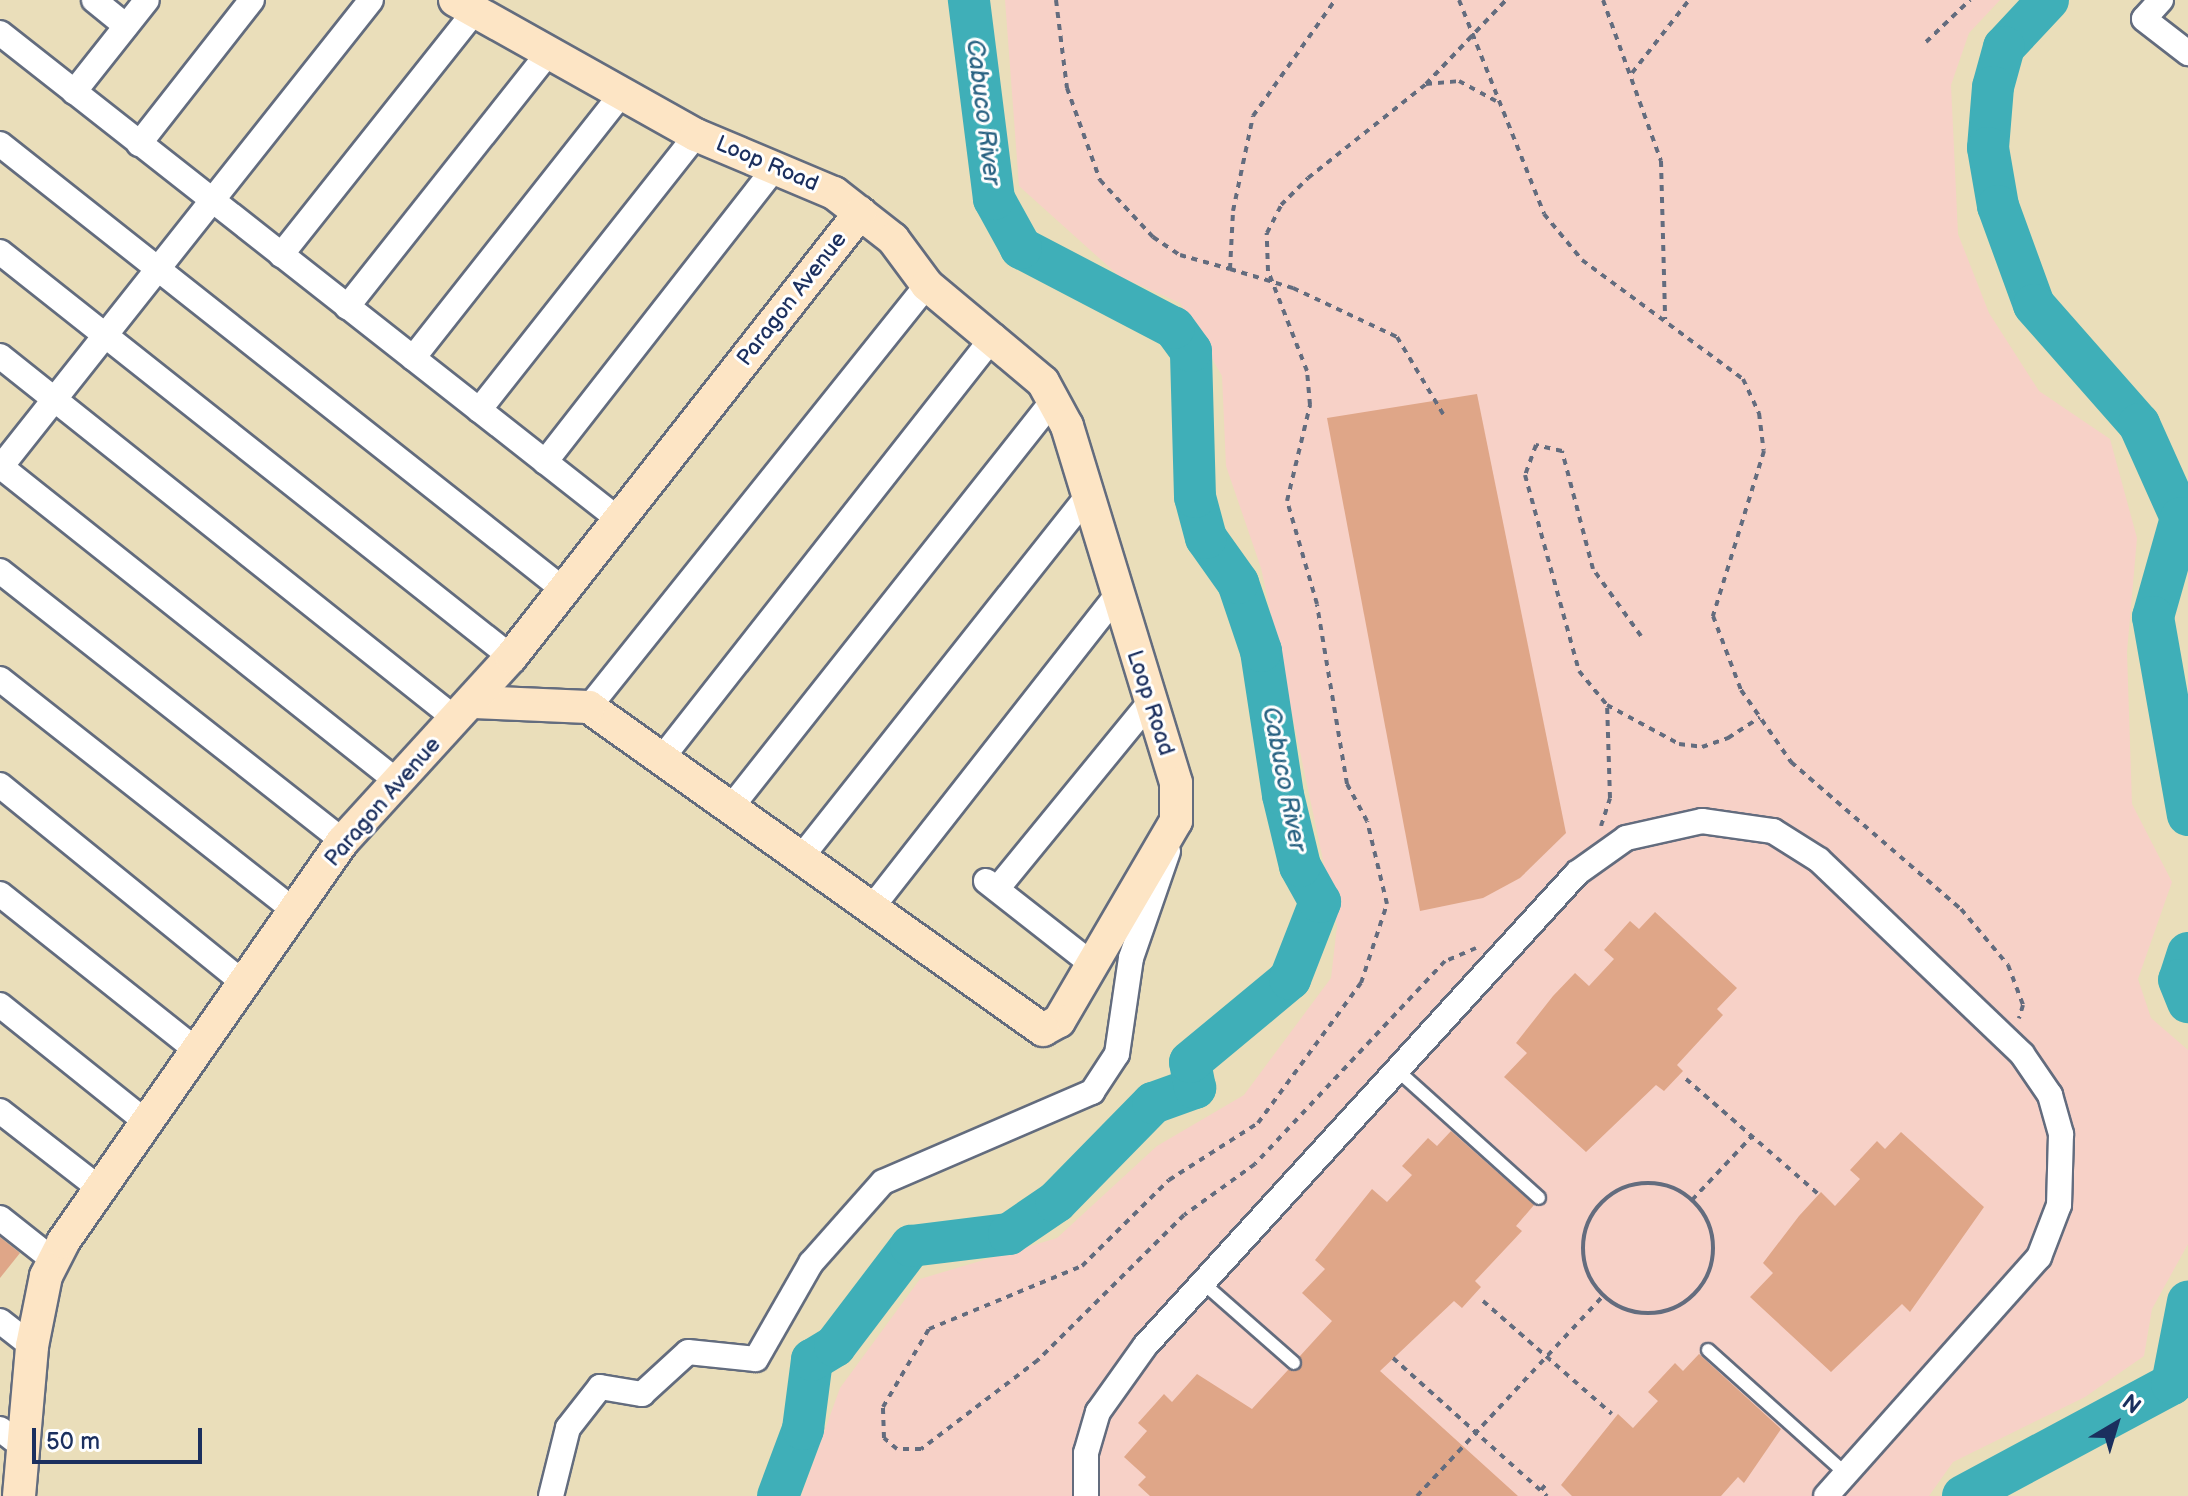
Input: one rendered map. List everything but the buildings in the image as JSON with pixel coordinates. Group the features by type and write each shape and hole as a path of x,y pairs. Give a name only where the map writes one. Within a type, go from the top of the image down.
{"street":[{"path":"94,0 126,26"},
{"path":"74,92 147,0"},
{"path":"139,144 252,0"},
{"path":"371,0 0,467 398,782"},
{"path":"2161,0 2144,19 2188,53"},
{"path":"281,255 465,5"},
{"name":"Loop Road","path":"465,5 624,91 696,135 776,166 860,213 904,250 927,285 994,336 1055,398 1176,783 1176,821"},
{"path":"0,33 618,519"},
{"path":"347,307 550,51"},
{"path":"413,358 624,91"},
{"path":"479,410 696,135"},
{"path":"0,144 564,590"},
{"path":"545,462 776,166"},
{"name":"Paragon Avenue","path":"19,1496 12,1438 52,1259 343,841 465,711 511,657 860,213"},
{"path":"0,252 511,657"},
{"path":"589,707 927,285"},
{"path":"662,758 994,336"},
{"path":"0,356 465,711 559,700 589,707 874,905 1037,1029 1059,1021 1088,961 1176,821"},
{"path":"732,806 1055,398"},
{"path":"803,855 1087,497"},
{"path":"0,571 343,841"},
{"path":"874,905 1116,596"},
{"path":"0,679 295,911"},
{"path":"1088,961 991,884 1150,702"},
{"path":"0,785 245,984"},
{"path":"551,1496 568,1428 600,1387 642,1394 688,1352 756,1359 811,1263 883,1182 1092,1092 1117,1054 1131,958 1176,821"},
{"path":"1086,1496 1086,1453 1107,1394 1203,1283 1591,860 1664,825 1740,823 1783,835 1819,860 2013,1044 2039,1074 2056,1112 2062,1182 2053,1227 2015,1289 1826,1496"},
{"path":"0,894 196,1050"},
{"path":"0,1005 146,1122"},
{"path":"0,1111 99,1188"},
{"path":"0,1218 52,1259"},
{"path":"0,1321 32,1346"}],"lane":[{"path":"1397,1070 1539,1198"},
{"path":"1203,1283 1294,1363"},
{"path":"1708,1350 1846,1474"}],"path":[{"path":"1056,0 1067,88 1100,180 1153,237 1180,255 1273,282 1397,337 1443,414"},
{"path":"1230,269 1233,211 1253,116 1335,0"},
{"path":"1459,0 1496,101 1544,214 1582,260 1743,379 1759,413 1764,451 1713,616 1741,690 1791,762 1927,877 2008,965 2023,1005 2013,1044"},
{"path":"1487,943 1445,961 1255,1164 1184,1215 1038,1360 932,1443 910,1451 884,1438 883,1407 929,1329 1072,1274 1169,1180 1269,1111 1352,1001 1384,929 1387,904 1367,821 1347,784 1317,604 1287,501 1310,405 1307,371 1273,282 1267,233 1281,205 1426,84 1471,33 1506,0"},
{"path":"1603,0 1632,73 1661,161 1665,320"},
{"path":"1632,73 1689,0"},
{"path":"1926,42 1970,0"},
{"path":"1426,84 1459,81 1496,101"},
{"path":"1641,636 1593,569 1562,451 1536,445 1525,475 1579,671 1607,705 1651,734 1702,747 1760,717"},
{"path":"1591,860 1610,798 1607,705"},
{"path":"1686,1079 1817,1193"},
{"path":"1692,1200 1752,1136"},
{"path":"1650,1183 1692,1200 1712,1235 1713,1255 1697,1292 1681,1305 1640,1313 1603,1296 1587,1267 1584,1234 1608,1197 1650,1183"},
{"path":"1417,1496 1603,1296"},
{"path":"1483,1301 1612,1414"},
{"path":"1393,1358 1547,1496"},
{"path":"1541,1490 1548,1482"}],"shaded area":[{"path":"1005,0 2000,0 1969,33 1951,85 1958,234 1989,313 2039,391 2110,439 2137,538 2127,652 2132,804 2172,882 2138,979 2151,1018 2188,1050 2188,1244 2152,1309 2144,1356 2085,1397 1953,1462 1929,1496 801,1496 840,1388 920,1279 1057,1238 1157,1146 1244,1095 1331,978 1337,926 1261,568 1226,466 1222,376 1180,303 1119,276 1019,186"}],"waterway":[{"name":"Cabuco River","path":"778,1496 803,1429 812,1360 835,1346 911,1246 1009,1234 1056,1202 1153,1103 1195,1088 1190,1062 1290,979 1320,902 1300,866 1283,795 1261,651 1238,583 1206,538 1195,497 1191,351 1174,328 1021,248 994,199 969,0"},
{"path":"2048,0 2004,47 1993,87 1988,148 1998,206 2034,305 2139,424 2181,518 2153,617 2188,815"},
{"path":"2188,953 2179,980 2188,1002"},
{"path":"1963,1496 2172,1384 2188,1302"}]}
